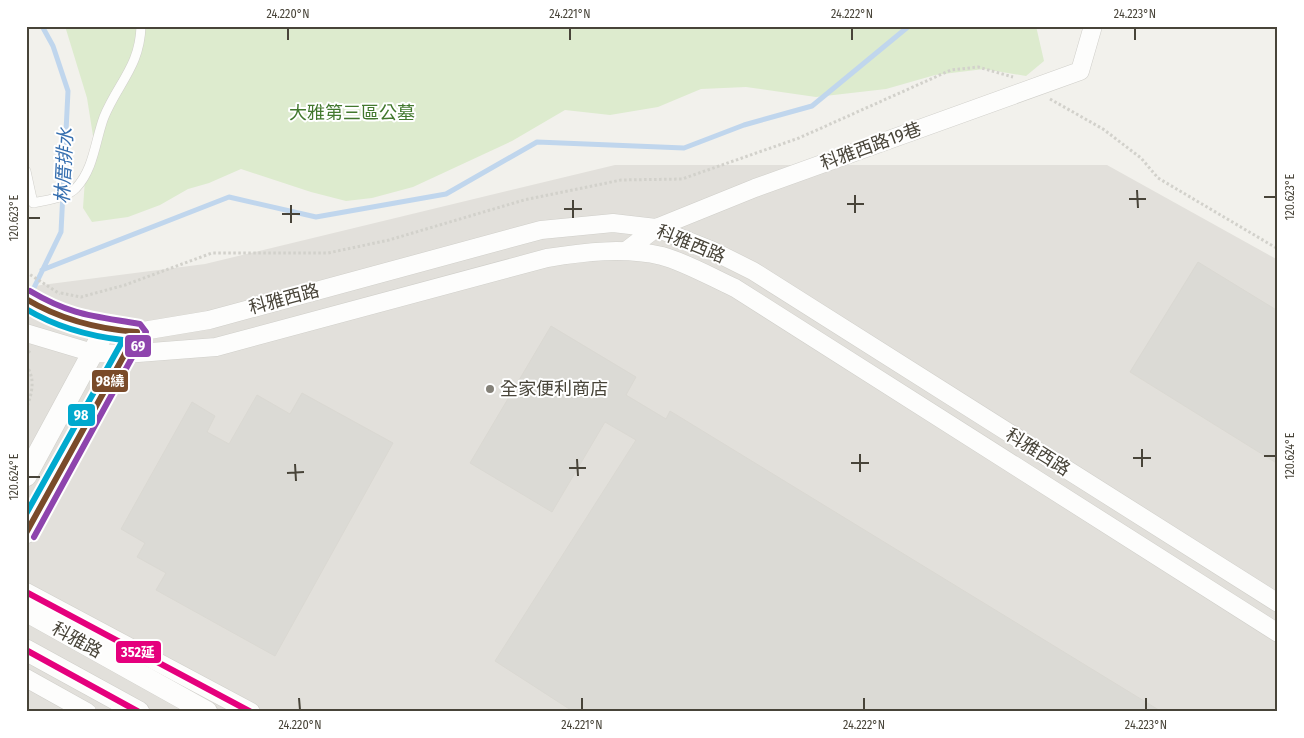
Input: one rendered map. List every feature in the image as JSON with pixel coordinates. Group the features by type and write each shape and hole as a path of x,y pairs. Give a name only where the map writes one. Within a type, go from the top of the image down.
{"street":[{"name":"科雅西路19巷","path":"626,251 656,228 755,188 1080,71 1093,26"},
{"name":"科雅西路","path":"26,299 45,311 106,330 137,332 209,320 541,230 613,224 656,228 711,250 753,271 1278,604"},
{"name":"科雅西路","path":"26,333 93,353 124,354 216,347 547,258 584,252 626,251 662,256 735,288 1278,633"},
{"path":"26,476 106,330"},
{"path":"26,533 137,332"},
{"name":"科雅路","path":"26,592 251,712"},
{"name":"科雅路","path":"26,611 208,712"},
{"name":"科雅路","path":"26,650 139,712"},
{"path":"26,678 87,712"}],"lane":[{"path":"26,171 33,202 60,196 75,190 90,167 105,116 137,55 141,26"}],"path":[{"path":"60,293 82,297 212,253 328,253 389,240 524,200 562,192 621,180 682,179 799,138 886,97 951,70 978,67 1020,79 1055,102 1103,129 1141,158 1158,178 1278,249"},
{"path":"26,365 32,376 26,409"}],"shaded area":[{"path":"615,165 1107,165 1278,260 1278,712 26,712 26,287 205,264"}],"green space":[{"name":"大雅第三區公墓","path":"65,26 1036,26 1044,61 1026,76 984,69 935,75 886,89 816,97 746,87 701,89 658,107 610,115 565,110 512,141 413,187 372,198 346,201 311,192 241,169 209,183 188,189 160,205 128,217 92,222 83,208 85,179 94,142 87,98"}],"building":[{"path":"1198,262 1278,311 1278,464 1130,372"},
{"path":"551,326 636,377 626,395 666,419 670,411 1162,712 574,712 495,661 636,440 605,422 552,512 470,463"},
{"path":"302,393 393,443 275,656 156,590 166,573 137,557 145,543 121,529 192,402 215,416 207,432 229,444 257,395 290,414"}],"waterway":[{"name":"林厝排水","path":"29,298 61,232 68,91 53,46 42,26"},
{"path":"42,270 229,197 316,217 446,194 537,142 684,148 744,125 812,106 909,26"}],"transit line":[{"name":"69","path":"30,291 59,306 84,314 140,324 146,332 34,537"},
{"name":"98繞","path":"26,299 66,318 108,329 137,332 26,533"},
{"name":"98","path":"26,309 49,321 73,330 123,340 26,514"},
{"name":"352延","path":"26,592 251,712"},
{"name":"352延","path":"26,650 139,712"}],"place":[{"name":"全家便利商店","path":"490,389"}]}
